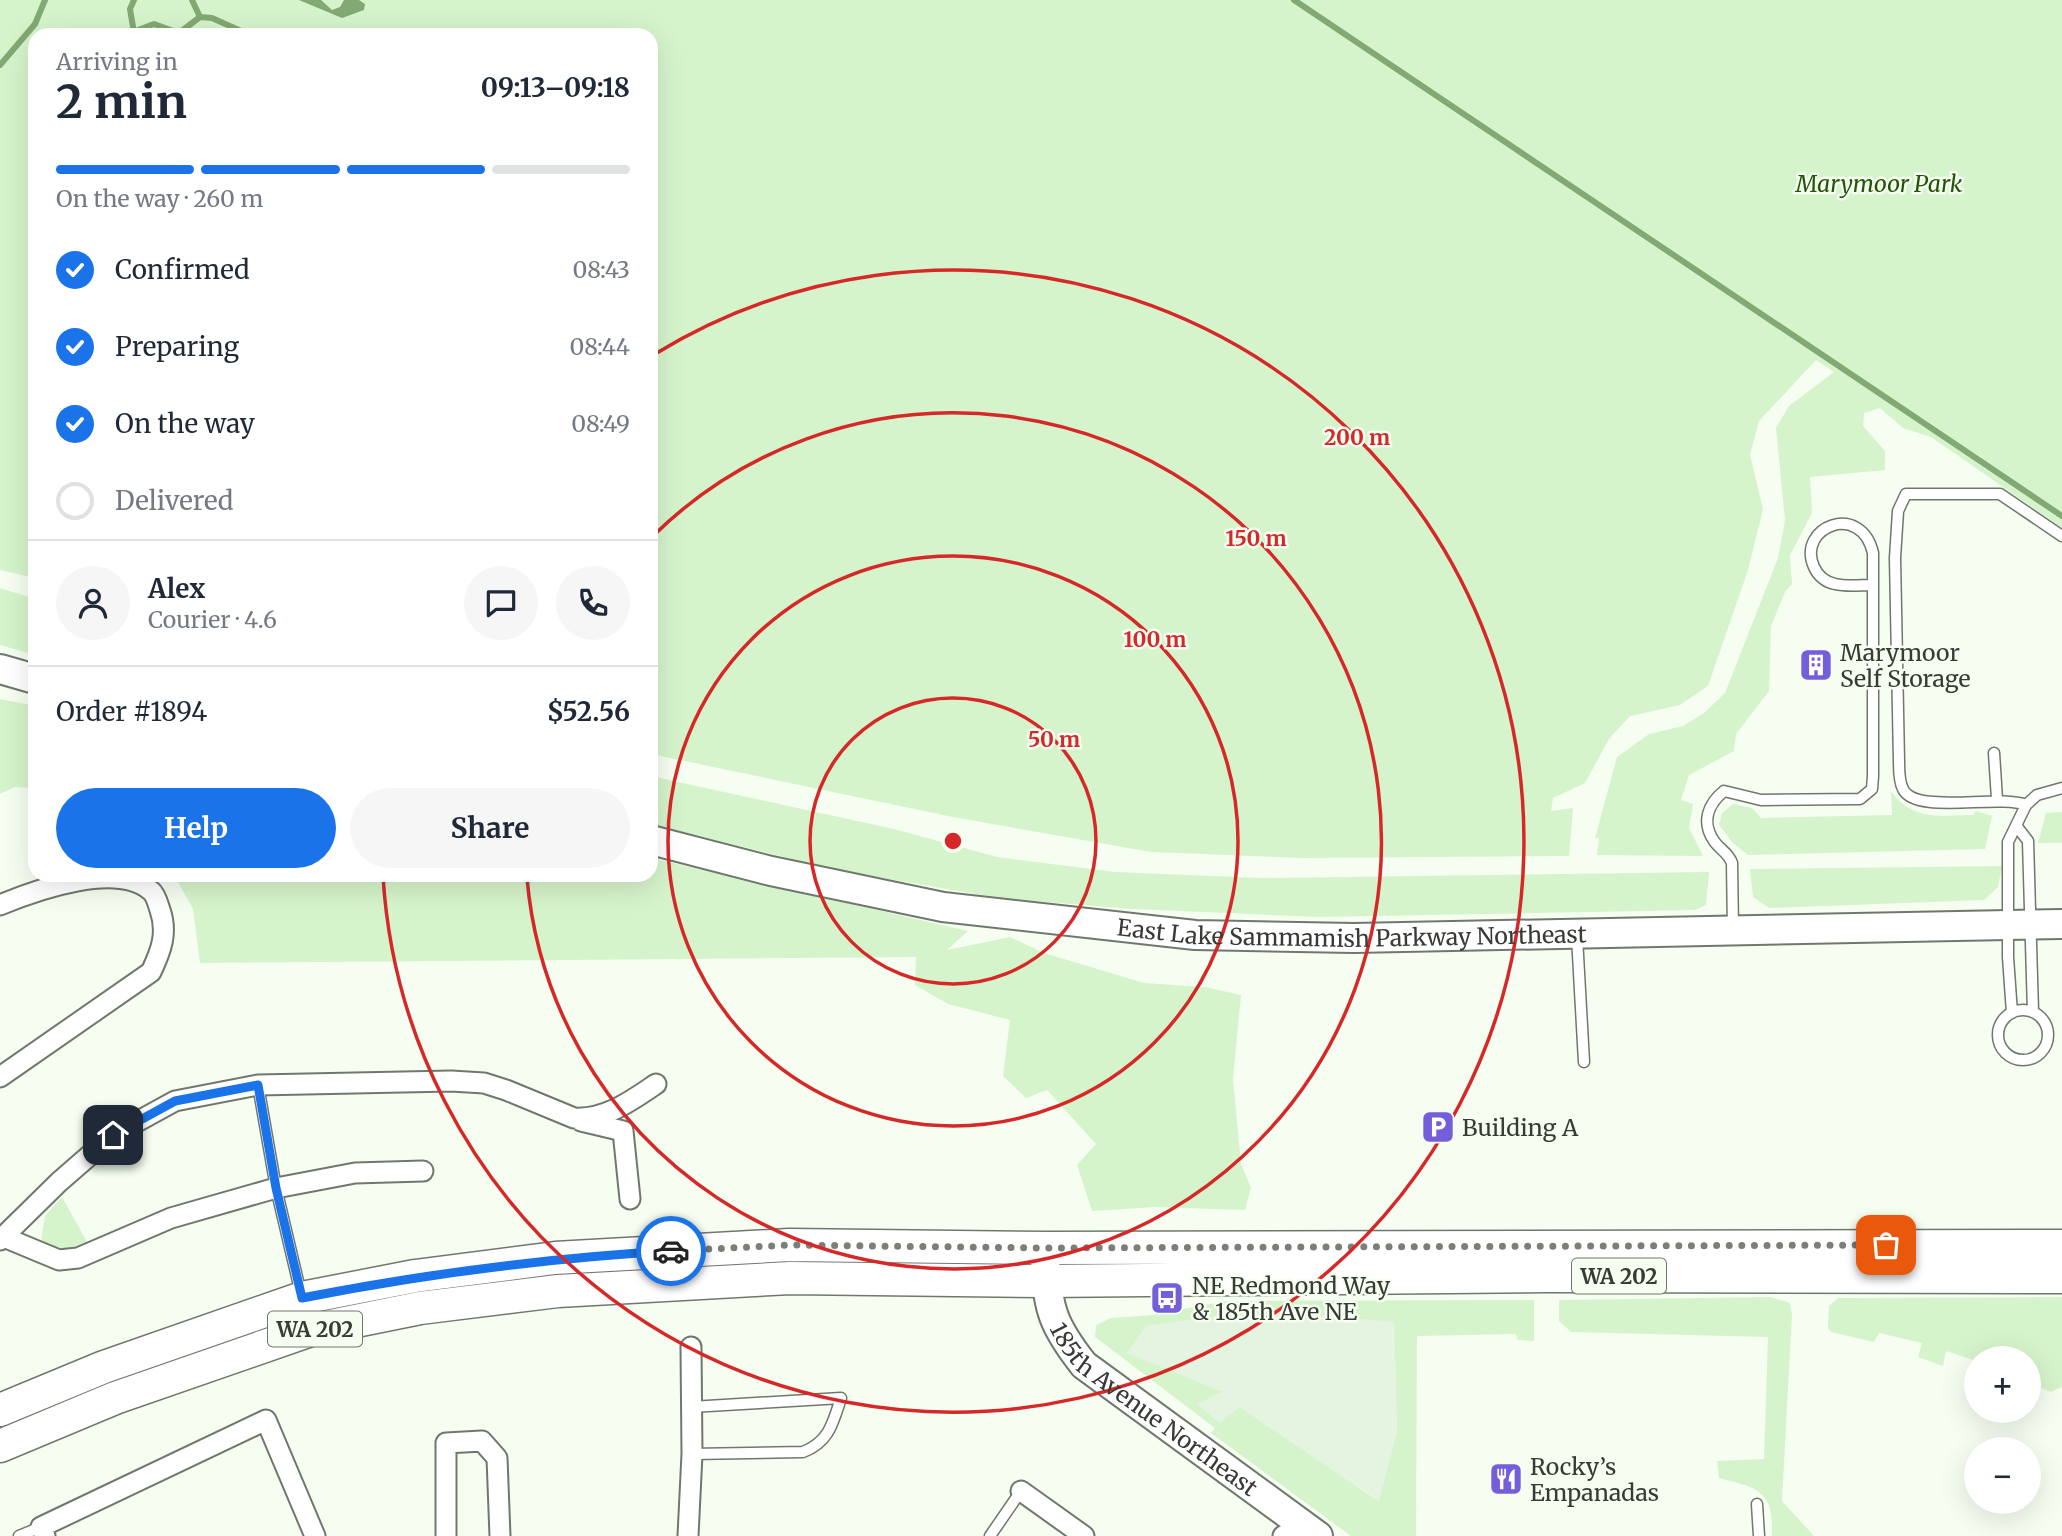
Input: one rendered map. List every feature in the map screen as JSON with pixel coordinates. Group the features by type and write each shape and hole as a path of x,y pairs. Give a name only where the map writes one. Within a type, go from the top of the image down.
{"main road":[{"path":"0,669 28,677"},
{"name":"East Lake Sammamish Parkway Northeast","path":"658,842 771,872 943,907 1056,922 1195,935 1348,938 2062,924"},
{"name":"WA 202","path":"0,1410 104,1367 302,1298 415,1276 555,1258 789,1245 1045,1248 2062,1246"},
{"name":"185th Avenue Northeast","path":"1045,1248 1048,1303 1062,1338 1084,1364 1301,1533"},
{"name":"WA 202","path":"0,1446 116,1398 311,1330 420,1308 558,1291 790,1278 1046,1281 1532,1276 2062,1278"}],"street":[{"path":"0,905 55,886 80,882"},
{"path":"0,1077 151,972 163,948 164,922 154,893 139,882"},
{"path":"423,1171 355,1173 276,1188 171,1218 78,1258 59,1260 3,1239 59,1182 113,1135 175,1101 258,1085 451,1081 484,1083 574,1118 623,1131 629,1199"},
{"path":"574,1118 589,1119 627,1104 656,1084"},
{"path":"688,1536 692,1454 691,1347"},
{"path":"43,1531 266,1420 315,1536"},
{"path":"446,1536 446,1443 482,1441 490,1446 497,1458 500,1536"},
{"path":"1021,1491 1084,1536"}],"lane":[{"path":"2026,805 1997,799 1933,803 1912,799 1903,790 1899,762 1895,558 1898,512 1906,494 2000,494 2062,536"},
{"path":"1733,930 1732,863 1729,854 1714,842 1709,828 1707,813 1714,800 1724,791 1761,800 1860,799 1872,789 1873,585 1873,553 1866,535 1849,524 1828,527 1819,533 1811,552 1812,563 1824,579 1842,585 1873,585"},
{"path":"1994,753 1997,799"},
{"path":"2012,1013 2028,842 2018,828 2018,817 2037,795 2062,788"},
{"path":"2018,828 2008,842 2033,1012"},
{"path":"1577,935 1584,1062"},
{"path":"2023,1009 2033,1012 2048,1028 2048,1044 2038,1057 2022,1061 2007,1055 1998,1041 2001,1024 2012,1013 2023,1009"},
{"path":"258,1085 276,1188 302,1298"},
{"path":"690,1407 841,1398 830,1433 818,1446 803,1452 692,1454"},
{"path":"990,1536 1021,1491"},
{"path":"1757,1504 1759,1536"},
{"path":"19,1536 43,1531"}],"shaded area":[{"path":"299,0 321,0 332,10 340,7 344,0 359,0 365,4 364,10 342,18"},
{"path":"1322,1315 1394,1321 1397,1431 1380,1501 1239,1408 1220,1423 1196,1404 1222,1393 1127,1353 1145,1326 1219,1316"}],"green space":[{"name":"Marymoor Park","path":"0,0 2062,0 2062,528 1931,437 1903,428 1880,408 1864,413 1863,426 1885,451 1885,470 1810,477 1812,513 1790,555 1792,584 1785,592 1771,626 1769,691 1736,734 1734,751 1689,775 1681,800 1693,804 1689,828 1703,856 1597,855 1599,838 1595,838 1617,757 1649,734 1683,726 1704,713 1725,693 1778,558 1785,520 1776,428 1789,406 1834,372 1816,360 1759,421 1750,455 1763,509 1748,570 1708,686 1680,705 1630,716 1609,739 1585,783 1553,798 1551,811 1573,808 1569,856 1302,858 1151,852 953,817 658,755 658,28 28,28 28,576 0,570"},
{"path":"0,588 28,597 28,653 0,645"},
{"path":"0,699 28,705 28,788 15,787 0,794"},
{"path":"658,778 894,829 997,857 1115,872 1261,878 1709,872 1706,905 1695,910 1319,917 1133,909 999,898 837,870 658,826"},
{"path":"1891,791 1909,808 1928,815 1973,815 1976,811 1992,816 1985,849 1748,855 1732,842 1719,825 1722,813 1733,804 1752,808 1761,818 1892,815"},
{"path":"2062,812 2062,843 2038,843 2046,813"},
{"path":"658,860 968,931 947,950 1010,937 1044,953 1144,983 1205,987 1241,995 1233,1079 1241,1164 1251,1188 1245,1210 1155,1207 1092,1211 1077,1165 1096,1144 1047,1090 1026,1098 1003,1076 1010,1020 948,1004 915,985 916,957 200,963 193,909 178,882 658,882"},
{"path":"2002,866 1998,887 1984,900 1769,908 1753,897 1750,869"},
{"path":"62,1197 87,1242 64,1253 41,1241 45,1216"},
{"path":"1770,1297 1790,1303 1792,1314 1782,1501 1814,1536 1772,1536 1770,1509 1761,1494 1744,1485 1719,1478 1717,1461 1764,1459 1768,1337 1571,1332 1559,1321 1559,1300"},
{"path":"2062,1297 2062,1387 2051,1392 2041,1388 2041,1346 1964,1346 1964,1357 1946,1351 1943,1366 1918,1357 1922,1343 1879,1333 1874,1342 1831,1332 1828,1328 1829,1306 1838,1298"},
{"path":"1534,1300 1534,1341 1518,1340 1516,1334 1417,1336 1416,1536 1351,1536 1211,1433 1215,1428 1095,1337 1096,1325 1111,1318 1152,1315 1226,1301","holes":["1322,1315 1394,1322 1397,1431 1379,1501 1239,1407 1220,1423 1197,1404 1223,1392 1127,1353 1146,1326 1219,1316"]}],"waterway":[{"path":"32,28 45,0"},
{"path":"133,28 130,9 134,0"},
{"path":"192,0 200,17"},
{"path":"1294,0 2062,516"},
{"path":"186,28 200,17 212,18 234,28"},
{"path":"143,28 154,24 165,28"},
{"path":"0,65 28,32"}],"way so far":[{"path":"671,1251 789,1245 1045,1248 1886,1245"}],"place":[{"name":"Marymoor Self Storage","path":"1816,665"},
{"name":"Building A","path":"1438,1127"},
{"name":"NE Redmond Way & 185th Ave NE","path":"1167,1298"},
{"name":"Rocky’s Empanadas","path":"1506,1479"}],"route":[{"path":"113,1135 175,1101 258,1085 276,1188 302,1298 415,1276 555,1258 671,1251"}]}
